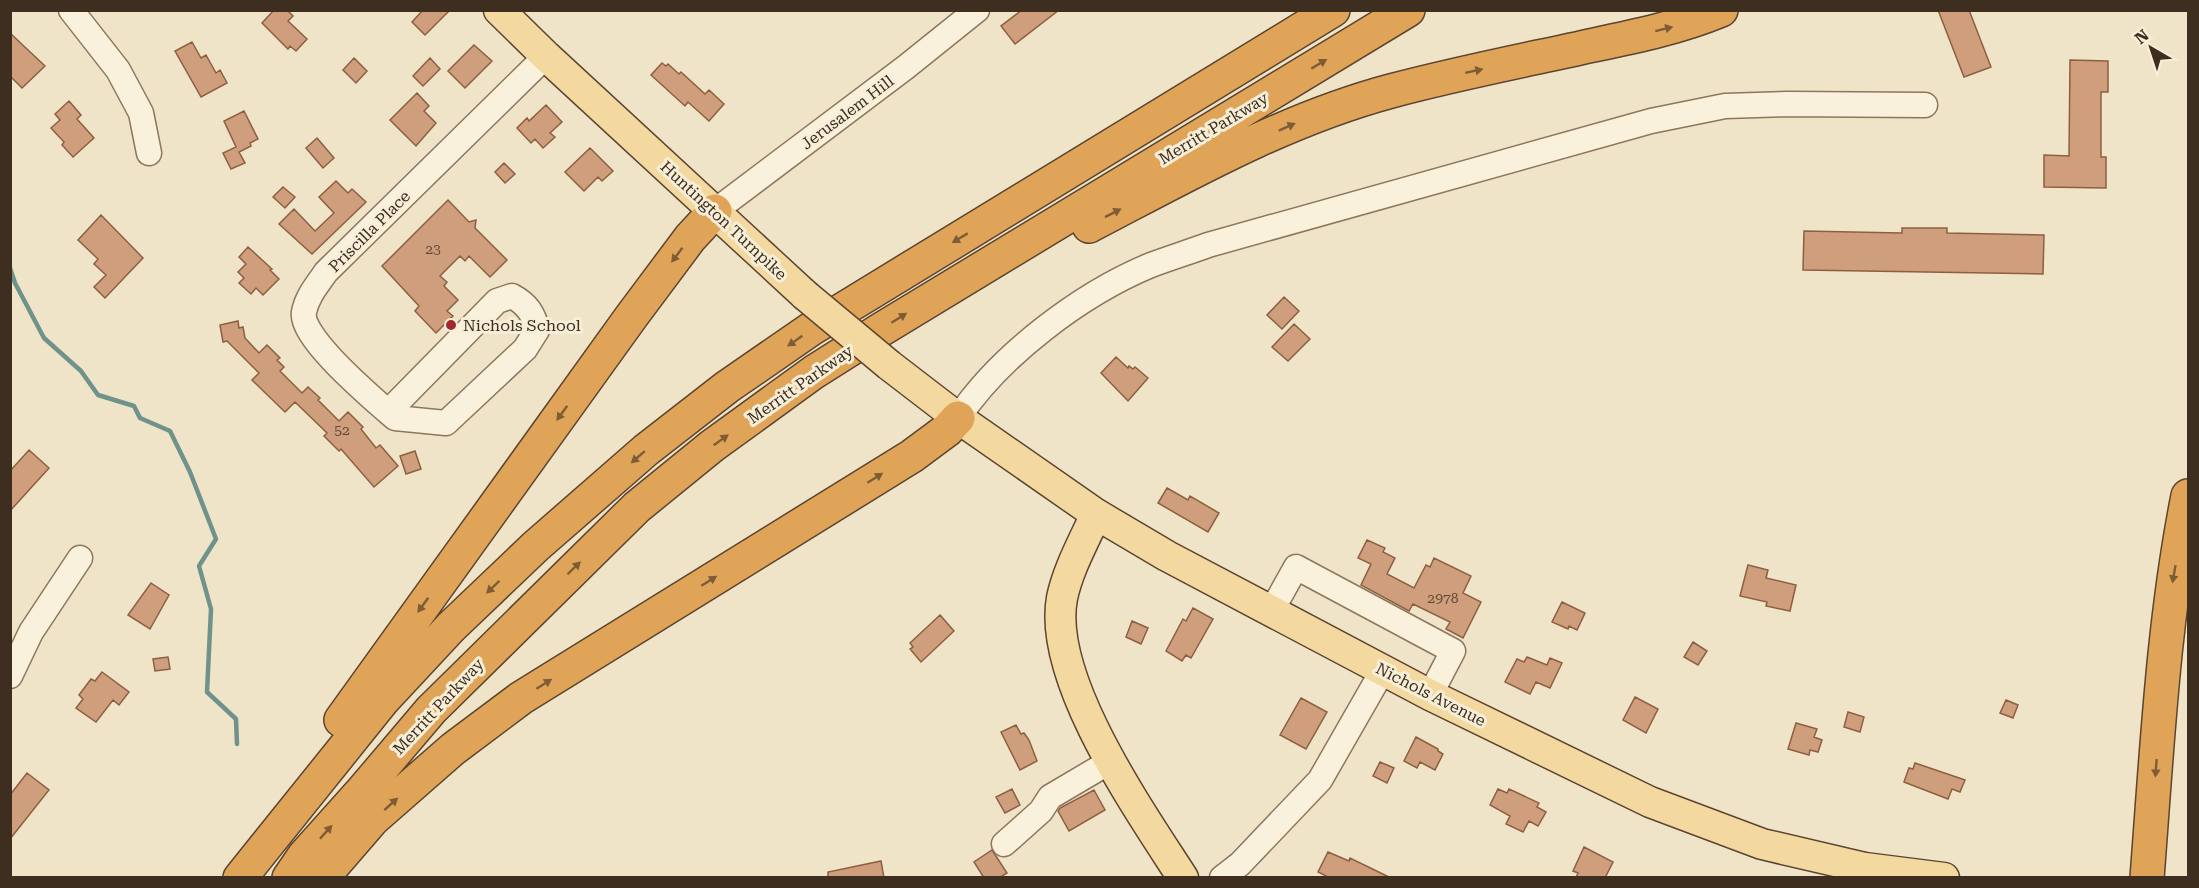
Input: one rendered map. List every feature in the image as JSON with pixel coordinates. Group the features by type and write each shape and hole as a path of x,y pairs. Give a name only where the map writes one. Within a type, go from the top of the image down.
{"highway":[{"path":"995,217 1095,142 1298,10"},
{"path":"240,878 383,700 451,627 580,506 646,450 727,387 811,329 1333,10"},
{"name":"Merritt Parkway","path":"289,878 304,856 431,710 637,507 712,446 814,372 945,290 1408,10"},
{"path":"945,290 1011,268 1239,148 1301,120 1345,104 1440,78 1673,27 1721,10"},
{"path":"235,878 271,818 644,299 690,238 715,212"},
{"path":"322,878 373,819 453,749 521,698 912,456 947,430 958,418"},
{"path":"2147,878 2166,635 2172,584 2188,496"}],"main road":[{"name":"Huntington Turnpike","path":"499,10 805,295 958,418"},
{"name":"Nichols Avenue","path":"958,418 1096,514 1167,556 1430,695 1650,802 1762,844 1854,866 1944,878"},
{"path":"1096,514 1069,573 1062,600 1060,631 1067,663 1087,713 1111,761 1183,878"}],"street":[{"path":"71,10 118,70 141,113 149,153"},
{"name":"Jerusalem Hill","path":"715,212 906,68 977,10"},
{"name":"Priscilla Place","path":"391,415 318,345 305,327 303,314 309,297 326,272 546,56"},
{"path":"958,418 976,393 1009,361 1045,328 1074,307 1110,285 1150,265 1208,245 1662,119 1725,106 1925,105"},
{"path":"512,296 524,302 534,317 537,330 525,349 446,423 391,415 497,301 512,296"},
{"path":"10,676 31,632 80,558"},
{"path":"1271,612 1296,567 1453,651 1430,695"},
{"path":"1222,878 1240,864 1320,780 1383,670"},
{"path":"1004,844 1041,811 1050,797 1111,761"}],"building":[{"path":"274,10 287,10 293,16 288,21 307,39 296,51 290,46 288,49 262,23"},
{"path":"423,10 450,10 425,35 412,22"},
{"path":"1022,10 1059,10 1015,44 1001,26"},
{"path":"1938,10 1969,10 1991,67 1964,77"},
{"path":"10,33 45,66 22,88 10,76"},
{"path":"192,42 201,58 206,55 216,73 220,70 227,83 201,97 175,51"},
{"path":"474,45 492,61 465,88 448,71"},
{"path":"354,58 367,71 356,83 343,70"},
{"path":"430,58 440,69 423,86 413,76"},
{"path":"2070,60 2108,61 2108,92 2101,92 2101,157 2106,157 2106,188 2044,187 2044,155 2069,156"},
{"path":"662,63 666,66 668,64 679,74 681,72 705,94 709,90 724,104 709,121 688,102 685,106 651,75"},
{"path":"417,93 429,106 424,111 436,123 416,146 390,120"},
{"path":"69,101 81,115 77,119 94,138 73,157 62,145 64,142 51,128 60,120 55,114"},
{"path":"546,105 562,122 550,133 555,137 543,148 535,139 531,143 517,128 527,118 529,121"},
{"path":"244,111 258,139 250,143 251,146 239,152 245,163 231,169 223,153 236,147 224,121"},
{"path":"317,138 334,158 323,168 306,148"},
{"path":"590,148 613,171 602,181 598,177 584,191 565,172"},
{"path":"504,163 515,174 505,183 495,172"},
{"path":"336,181 348,193 352,189 366,202 312,254 279,224 294,209 315,231 334,213 319,197"},
{"path":"283,187 295,197 285,208 273,197"},
{"path":"448,200 469,222 476,220 475,228 507,260 490,277 469,256 465,261 460,256 440,276 447,282 444,286 458,300 447,311 453,316 436,333 415,311 419,306 382,266"},
{"path":"101,215 143,258 105,298 94,287 106,275 94,264 98,259 78,240"},
{"path":"1902,228 1947,228 1947,233 2044,235 2043,274 1803,270 1804,231 1902,233"},
{"path":"248,247 272,269 270,270 279,279 263,295 256,288 251,294 239,283 244,278 238,272 246,264 239,257"},
{"path":"1284,297 1299,311 1282,329 1267,315"},
{"path":"238,321 239,328 243,327 245,338 259,353 267,345 280,358 277,360 284,367 280,371 302,393 308,387 339,421 348,412 363,427 361,429 376,448 380,445 398,466 374,487 341,449 339,451 324,436 327,433 295,402 285,412 252,380 259,373 227,341 223,342 220,325"},
{"path":"1294,324 1310,339 1288,361 1272,347"},
{"path":"1116,357 1128,368 1129,366 1133,369 1135,367 1148,378 1128,401 1101,373"},
{"path":"29,450 49,468 10,511 10,471"},
{"path":"415,451 421,469 406,474 400,456"},
{"path":"1167,488 1188,500 1190,496 1219,513 1208,532 1158,503"},
{"path":"1367,540 1385,548 1383,552 1395,558 1387,574 1414,588 1426,565 1430,567 1434,558 1471,576 1463,593 1481,602 1463,638 1446,629 1450,622 1413,604 1409,611 1361,585 1371,564 1358,558"},
{"path":"1748,565 1768,570 1766,578 1796,585 1790,611 1766,606 1767,602 1740,596"},
{"path":"151,583 169,595 150,629 128,615"},
{"path":"1562,602 1585,613 1577,630 1552,622"},
{"path":"1193,608 1213,619 1191,658 1186,655 1182,661 1166,651 1183,619 1186,621"},
{"path":"940,615 954,631 921,662 910,649 913,647 910,643"},
{"path":"1132,621 1148,628 1141,644 1126,637"},
{"path":"1693,642 1707,651 1698,665 1684,657"},
{"path":"168,657 170,669 155,671 153,659"},
{"path":"1527,657 1547,665 1550,658 1562,663 1550,688 1536,682 1530,694 1505,682 1517,659 1524,662"},
{"path":"102,672 129,692 119,705 113,700 96,722 76,708 83,699 79,695 91,679 95,681"},
{"path":"1635,697 1658,709 1646,733 1623,720"},
{"path":"1301,698 1327,712 1306,749 1280,735"},
{"path":"2006,700 2018,705 2013,718 2000,713"},
{"path":"1848,712 1864,717 1860,732 1844,727"},
{"path":"1796,723 1817,729 1814,737 1822,740 1818,752 1810,750 1809,755 1788,749"},
{"path":"1016,725 1021,734 1024,733 1029,740 1037,761 1020,770 1001,732"},
{"path":"1416,737 1443,754 1435,770 1420,762 1417,768 1404,761"},
{"path":"1380,762 1394,768 1387,783 1373,776"},
{"path":"1915,763 1965,780 1960,792 1952,789 1948,799 1904,782 1909,768 1913,769"},
{"path":"27,773 49,790 10,839 10,795"},
{"path":"1012,789 1020,805 1005,813 996,797"},
{"path":"1498,789 1507,793 1509,789 1539,803 1537,807 1546,812 1538,826 1529,821 1523,832 1506,824 1510,816 1490,805"},
{"path":"1094,790 1105,810 1069,831 1058,811"},
{"path":"1584,847 1613,862 1605,878 1576,878 1578,873 1573,871"},
{"path":"992,850 1007,873 999,878 984,878 974,862"},
{"path":"1328,852 1349,861 1350,858 1391,878 1330,878 1318,872"},
{"path":"881,861 884,878 828,878 828,872"}],"waterway":[{"path":"10,268 15,283 44,338 81,371 98,395 134,406 140,418 170,431 190,472 216,539 199,566 211,609 207,692 236,719 237,744"}],"place":[{"name":"Nichols School","path":"451,325"}]}
